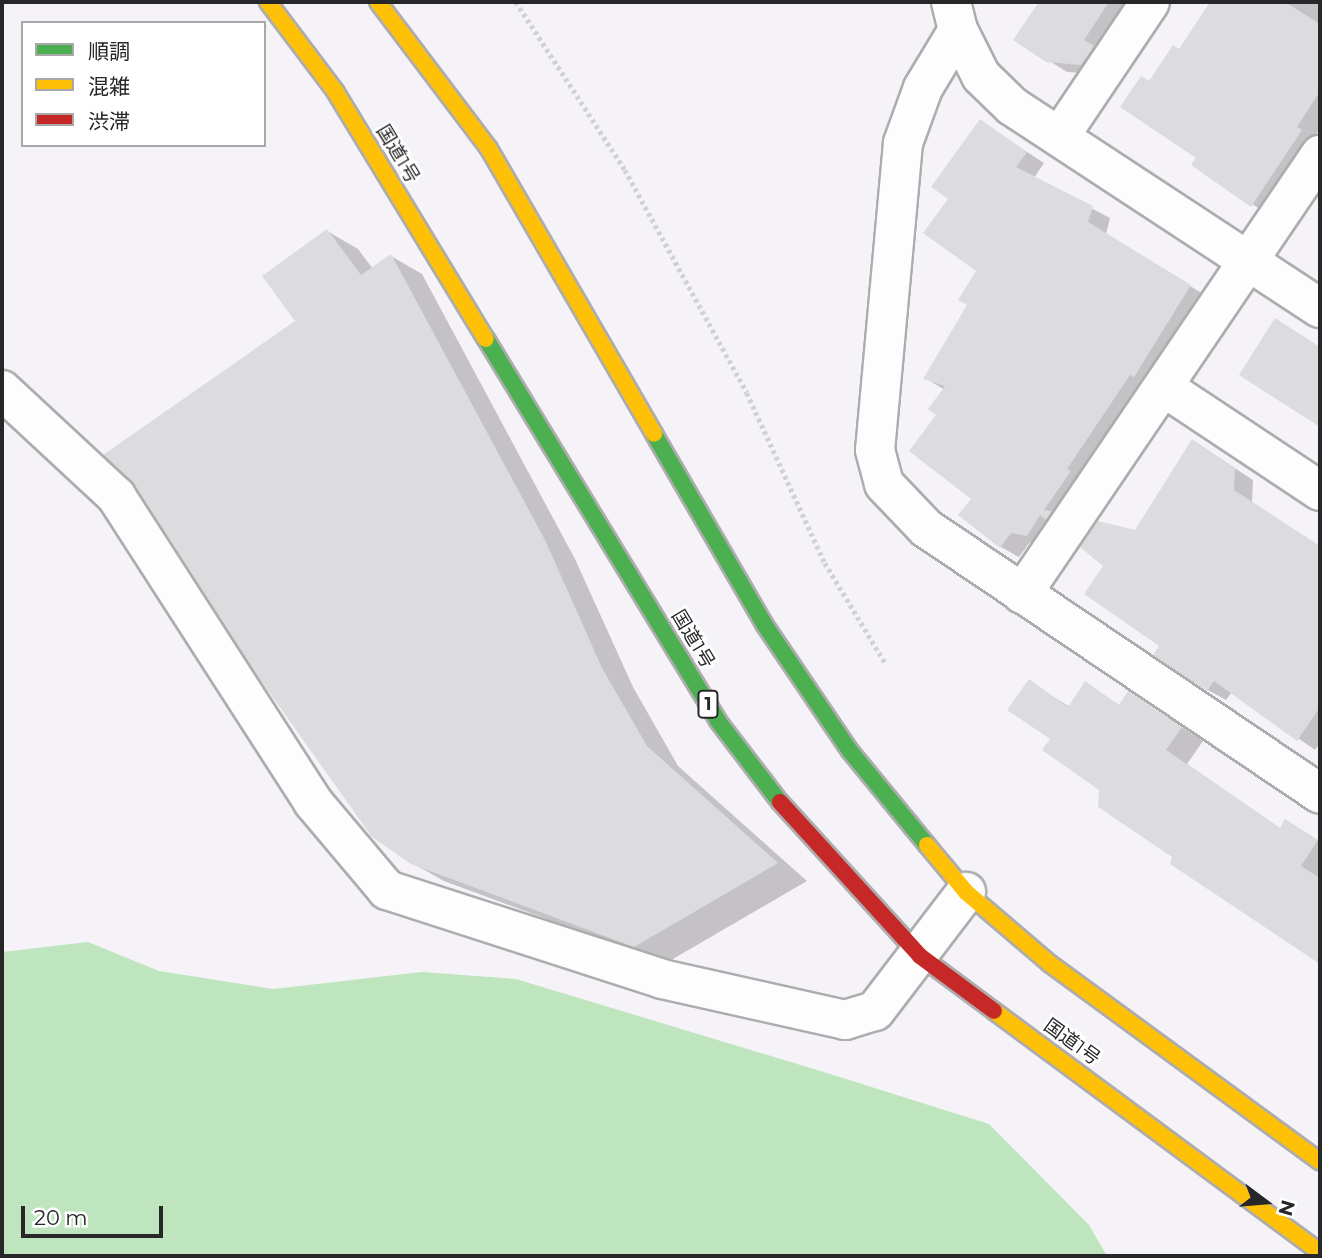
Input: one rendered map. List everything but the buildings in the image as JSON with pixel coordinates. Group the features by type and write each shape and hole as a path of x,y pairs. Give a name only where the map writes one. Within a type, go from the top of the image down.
{"highway":[{"name":"国道1号","path":"268,2 335,91 718,721 802,830 920,956 1320,1252"},
{"path":"378,2 489,149 764,624 850,751 966,892 1049,963 1320,1161"}],"street":[{"path":"1060,136 1150,2"},
{"path":"954,16 981,76 1012,106 1320,308"},
{"path":"954,16 903,143 876,450 884,484 901,506 926,528 1320,794"},
{"path":"1022,594 1165,388 1320,155"},
{"path":"1165,388 1320,491"},
{"path":"2,390 116,496 313,802 387,890 662,979 845,1020 875,1011 920,956 966,892"}],"path":[{"path":"516,2 625,170 747,393 824,563 886,664"}],"green space":[{"path":"88,942 159,971 273,989 422,972 516,979 827,1073 989,1124 1089,1225 1107,1256 2,1256 2,952"}],"traffic: fast":[{"path":"486,339 718,721 780,802"},
{"path":"654,434 764,624 850,751 927,845"}],"traffic: slow":[{"path":"268,2 335,91 486,339"},
{"path":"378,2 489,149 654,434"},
{"path":"927,845 966,892 1049,963 1320,1161"},
{"path":"994,1011 1320,1252"}],"traffic: jam":[{"path":"780,802 920,956 994,1011"}]}
